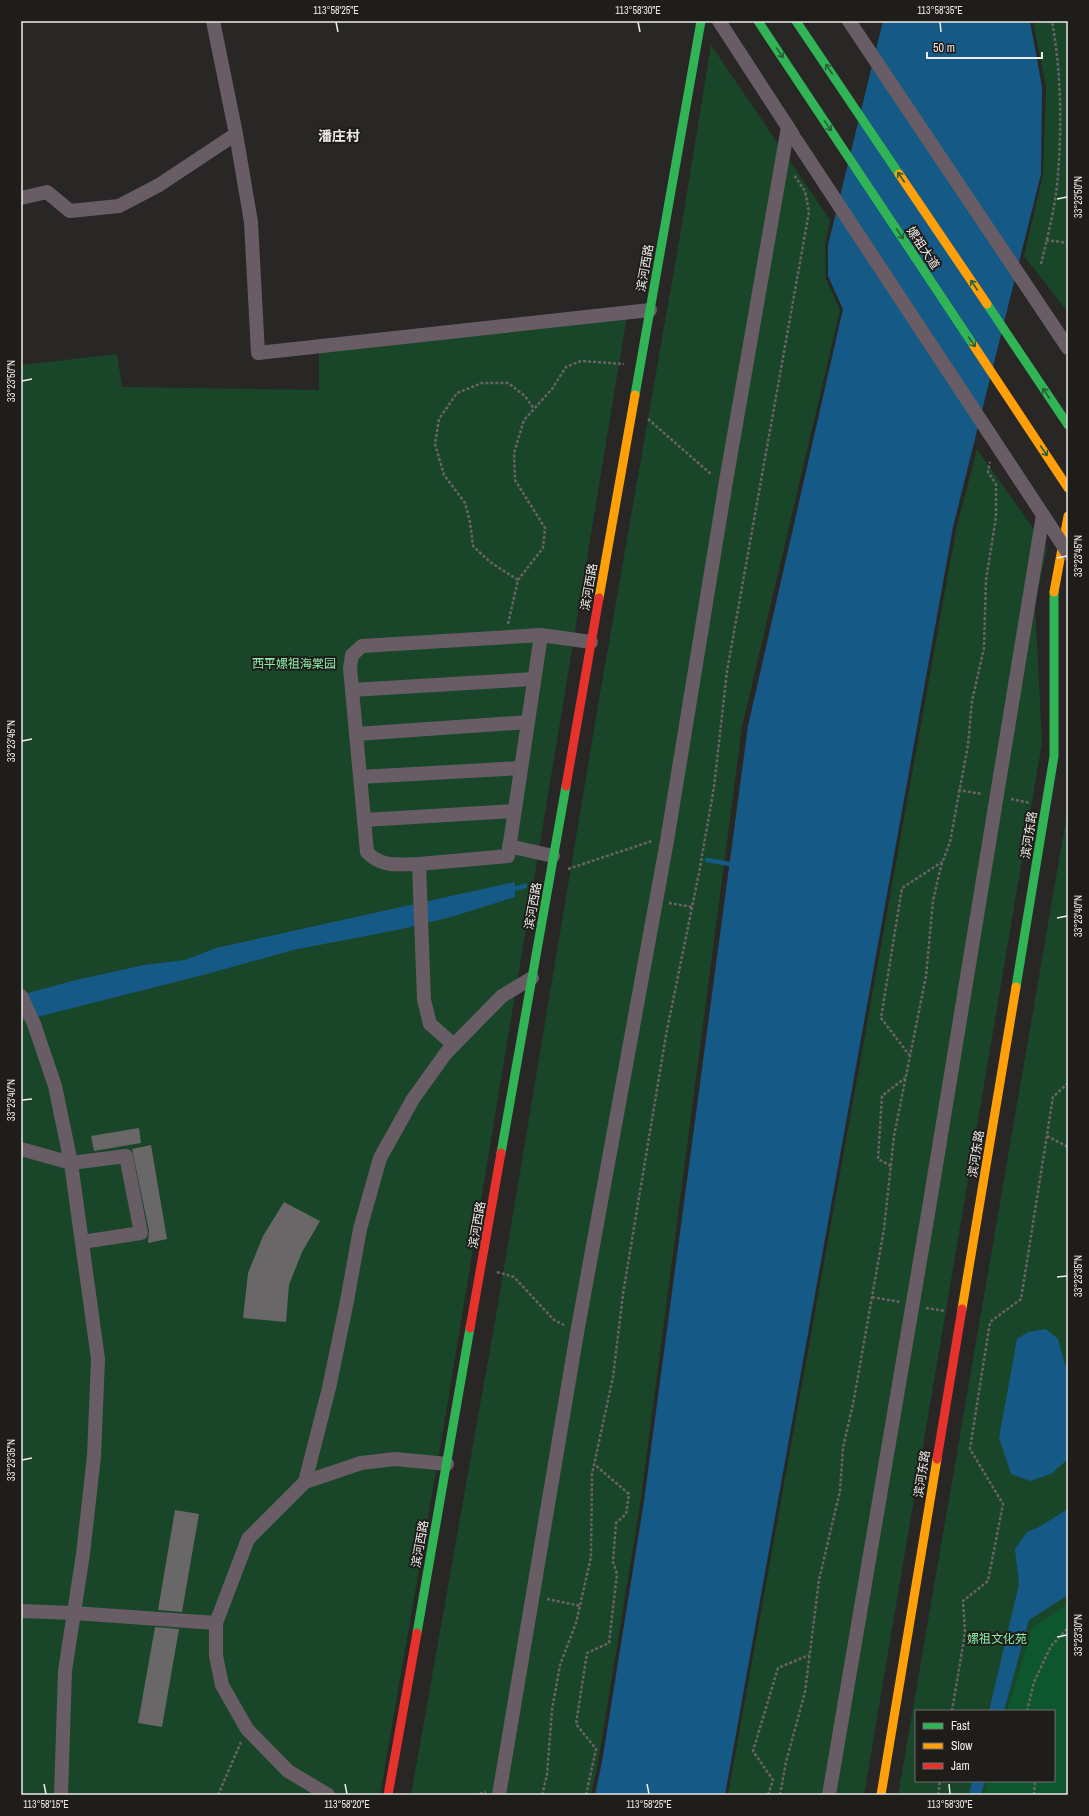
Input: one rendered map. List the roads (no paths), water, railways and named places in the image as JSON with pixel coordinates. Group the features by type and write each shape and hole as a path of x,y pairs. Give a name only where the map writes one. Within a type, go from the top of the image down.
{"main road":[{"name":"滨河西路","path":"388,1795 701,21"},
{"name":"嫘祖大道","path":"758,21 1068,488"},
{"name":"嫘祖大道","path":"796,21 1068,425"},
{"name":"滨河东路","path":"881,1795 1054,756 1055,670 1052,596 1068,516"},
{"path":"1055,670 1063,687"}],"street":[{"path":"213,21 236,134 251,222 258,353 650,310"},
{"path":"719,21 1068,553"},
{"path":"850,21 1068,348"},
{"path":"499,1795 577,1333 668,841 726,481 788,127"},
{"path":"21,198 46,192 70,211 119,206 159,186 236,134"},
{"path":"829,1795 928,1214 1043,515"},
{"path":"540,635 508,856 419,864 386,864 373,858 367,852 350,668 352,655 362,646 540,635 591,642"},
{"path":"352,690 534,679"},
{"path":"356,734 528,722"},
{"path":"360,777 521,768"},
{"path":"364,820 514,811"},
{"path":"509,846 554,856"},
{"path":"419,864 424,1000 430,1024 454,1045"},
{"path":"305,1482 329,1388 360,1229 380,1158 413,1099 446,1053 502,996 532,978"},
{"path":"21,996 34,1024 55,1086 71,1163 98,1359 94,1456 83,1554 65,1672 61,1795"},
{"path":"21,1149 71,1163 126,1156 141,1233 82,1242"},
{"path":"328,1795 306,1789 246,1729 222,1685 216,1656 216,1623 248,1539 305,1482 361,1463 395,1459 447,1464"},
{"path":"21,1611 74,1613 216,1623"}],"water":[{"path":"883,21 1030,21 1042,87 1041,174 953,527 725,1795 595,1795 602,1762 644,1501 748,726 843,309 828,276 828,245"},
{"path":"515,882 515,897 451,917 397,930 293,950 207,974 21,1021 21,995 72,981 144,965 185,960 216,948"},
{"path":"1046,1329 1058,1339 1065,1365 1068,1368 1068,1459 1051,1474 1030,1481 1011,1474 999,1438 1017,1339 1028,1332"},
{"path":"1068,1509 1068,1595 1029,1620 1004,1710 989,1710 1019,1584 1015,1549 1027,1532 1039,1527"},
{"path":"972,1782 985,1782 981,1795 969,1795"}],"waterway":[{"path":"707,860 735,865"},
{"path":"510,890 525,886"}],"district":[{"name":"潘庄村","path":"339,136"}],"park label":[{"name":"西平嫘祖海棠园","path":"294,664"},
{"name":"嫘祖文化苑","path":"997,1639"}]}
